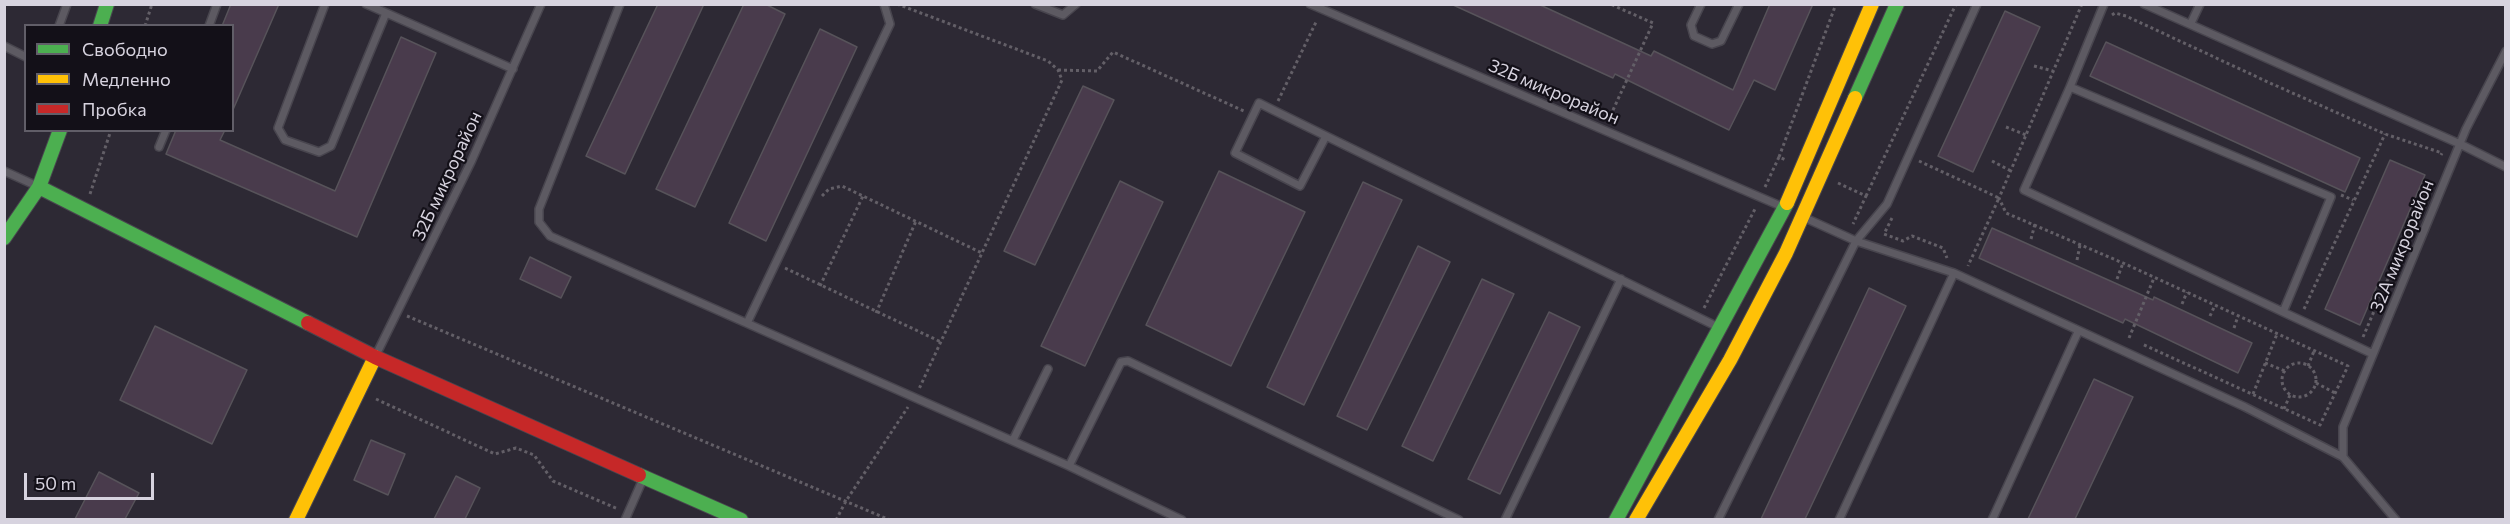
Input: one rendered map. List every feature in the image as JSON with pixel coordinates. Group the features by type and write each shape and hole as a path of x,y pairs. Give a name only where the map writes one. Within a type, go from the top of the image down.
{"main road":[{"path":"101,24 107,4"},
{"path":"1616,519 1785,208 1804,169 1872,4"},
{"path":"1636,519 1730,360 1803,217 1897,4"},
{"path":"4,238 39,188 59,132"},
{"path":"39,188 375,357 741,519"},
{"path":"296,519 375,357"}],"lane":[{"path":"59,24 67,4"},
{"path":"210,24 217,4"},
{"path":"324,4 278,128 285,140 320,152 331,146 386,13"},
{"path":"366,4 513,69"},
{"name":"32Б микрорайон","path":"375,357 471,162 541,4"},
{"path":"620,4 538,209 539,222 550,236 748,321 1182,519"},
{"path":"748,321 890,24 884,4"},
{"path":"1035,4 1063,15 1076,4"},
{"name":"32Б микрорайон","path":"1310,4 1785,208"},
{"path":"1701,4 1691,25 1694,36 1712,44 1720,40 1739,4"},
{"path":"1719,519 1856,241 1887,204 1977,4"},
{"path":"2104,4 2024,190 2373,354"},
{"path":"2144,4 2460,144 2505,167"},
{"path":"2191,23 2200,4"},
{"path":"4,46 24,56"},
{"name":"32А микрорайон","path":"2343,456 2343,427 2460,144 2505,51"},
{"path":"2070,87 2331,197 2283,312"},
{"path":"1326,136 1300,186 1234,153 1259,104 1273,110 1721,328"},
{"path":"159,147 165,132"},
{"path":"4,171 39,188"},
{"path":"1803,217 1856,241 1954,273 2078,332 2246,407 2343,456 2396,519"},
{"path":"1839,519 1954,273"},
{"path":"1505,519 1621,279"},
{"path":"1992,519 2078,332"},
{"path":"1069,466 1116,367 1121,362 1128,361 1459,519"},
{"path":"1013,440 1048,369"},
{"path":"626,516 644,476"}],"path":[{"path":"146,24 152,4"},
{"path":"836,519 915,396 1062,80 1058,70 1048,62 897,4"},
{"path":"1604,130 1653,23 1610,4"},
{"path":"1699,317 1779,157 1836,4"},
{"path":"1866,196 1956,4"},
{"path":"1273,110 1322,9"},
{"path":"2107,21 2115,13 2126,16 2385,134 2442,153 2438,164"},
{"path":"1058,70 1097,71 1113,52 1254,115"},
{"path":"2034,66 2053,71"},
{"path":"2006,127 2026,135"},
{"path":"85,210 110,132"},
{"path":"2313,316 2303,311 2385,134"},
{"path":"1779,157 1804,169"},
{"path":"1915,170 1918,161 1999,198 1968,266 1958,263"},
{"path":"1992,161 2011,171"},
{"path":"821,197 829,189 842,186 982,253"},
{"path":"2333,191 2353,200"},
{"path":"820,286 863,196"},
{"path":"2353,334 2363,338 2419,207"},
{"path":"1894,215 1884,234 1903,241 1912,236 1943,248 1947,259"},
{"path":"876,313 916,221"},
{"path":"2031,239 2035,224"},
{"path":"2077,260 2080,245"},
{"path":"775,263 940,342"},
{"path":"2116,279 2123,263"},
{"path":"2129,338 2154,278"},
{"path":"2182,304 2187,292"},
{"path":"2211,316 2215,305"},
{"path":"398,312 890,519"},
{"path":"2234,328 2238,316"},
{"path":"2253,394 2277,334"},
{"path":"2308,366 2314,351"},
{"path":"2265,363 2285,371"},
{"path":"2296,364 2308,366 2316,377 2316,383 2309,394 2303,397 2290,395 2283,384 2285,371 2296,364"},
{"path":"2316,383 2335,393"},
{"path":"359,391 495,454 516,448 534,455 554,481 626,516"},
{"path":"2284,409 2290,395"}],"building":[{"path":"231,4 279,4 234,107 234,24 223,24"},
{"path":"658,4 704,4 625,174 586,156"},
{"path":"744,4 765,4 785,14 695,207 656,189"},
{"path":"1451,4 1538,4 1651,56 1654,51 1733,90 1770,4 1813,4 1775,90 1754,80 1729,130 1615,74 1613,78"},
{"path":"2005,11 2040,27 1973,172 1938,156"},
{"path":"820,29 857,47 766,241 729,223"},
{"path":"401,37 436,53 357,237 166,154 175,132 224,132 220,140 335,191"},
{"path":"2106,42 2360,158 2345,192 2090,76"},
{"path":"1083,86 1114,100 1035,265 1004,251"},
{"path":"2390,160 2425,175 2360,325 2325,309"},
{"path":"1219,171 1305,212 1231,366 1146,325"},
{"path":"1120,181 1163,202 1085,366 1041,346"},
{"path":"1363,182 1402,200 1304,405 1267,387"},
{"path":"1992,228 2153,300 2154,297 2252,343 2238,373 2125,319 2123,323 1979,258"},
{"path":"1418,246 1450,262 1367,430 1337,416"},
{"path":"530,257 571,277 561,298 520,279"},
{"path":"1482,279 1514,294 1433,461 1402,446"},
{"path":"1869,288 1906,306 1805,519 1761,519"},
{"path":"1549,312 1580,327 1500,494 1468,479"},
{"path":"155,326 247,370 212,444 120,400"},
{"path":"2094,379 2133,397 2075,519 2028,519"},
{"path":"371,440 405,454 388,495 354,480"},
{"path":"99,472 139,493 125,519 75,519"},
{"path":"456,476 480,488 465,519 434,519"}],"traffic: fast":[{"path":"101,24 107,4"},
{"path":"1855,98 1897,4"},
{"path":"4,238 39,187 59,132"},
{"path":"39,187 308,323"},
{"path":"1616,520 1787,203"},
{"path":"639,475 741,520"}],"traffic: slow":[{"path":"1787,203 1872,4"},
{"path":"1636,520 1730,360 1786,253 1855,98"},
{"path":"296,520 375,357"}],"traffic: jam":[{"path":"308,323 375,357 639,475"}]}
